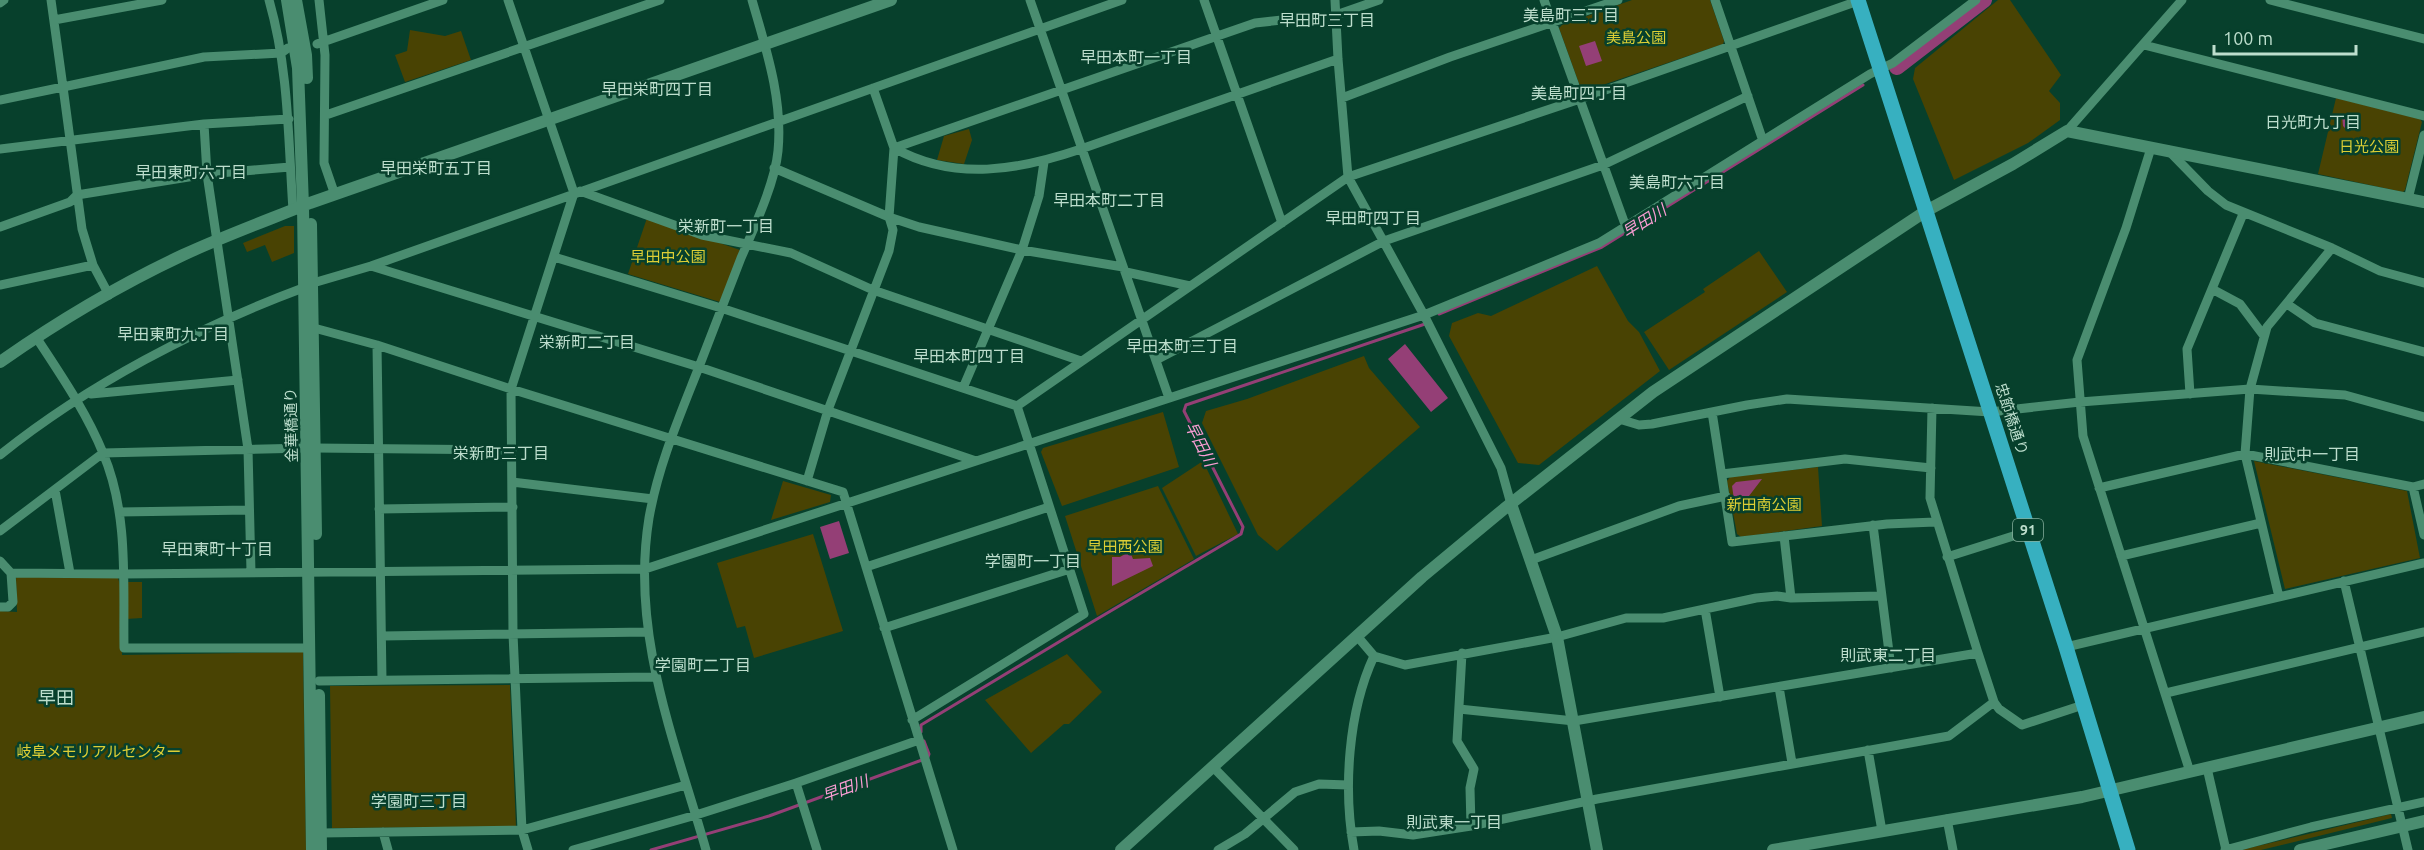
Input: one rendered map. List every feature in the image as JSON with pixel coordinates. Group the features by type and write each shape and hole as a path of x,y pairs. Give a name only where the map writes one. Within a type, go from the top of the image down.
{"main road":[{"name":"忠節橋通り","path":"1858,1 2066,647 2128,850"}],"street":[{"path":"0,3 3,0"},
{"path":"51,0 82,229 93,265 109,295"},
{"path":"54,20 162,0"},
{"path":"269,0 285,50 290,167 302,206"},
{"name":"金華橋通り","path":"287,0 298,68 302,206 308,286 313,573 319,681 321,850"},
{"name":"金華橋通り","path":"296,0 306,55 302,206"},
{"path":"319,0 326,115 324,163 335,195"},
{"path":"321,43 443,0"},
{"path":"508,0 577,192 511,389 513,634 522,830 528,850"},
{"path":"326,115 660,0"},
{"path":"706,850 655,677 647,632 645,569 653,499 670,439 747,244 778,153 774,79 752,0"},
{"path":"0,362 36,337 152,270 217,240 302,206 891,0"},
{"path":"1030,0 1169,398"},
{"path":"0,455 88,394 156,355 228,318 308,286 371,266 1122,0"},
{"path":"1203,0 1282,223"},
{"path":"1335,0 1348,177 1426,320 1501,468 1511,504 1557,637 1597,850"},
{"path":"1336,15 1379,0"},
{"path":"1544,0 1626,227"},
{"path":"1342,98 1450,57 1618,0"},
{"path":"1715,0 1763,141"},
{"path":"11,573 313,573 645,569 1169,398 1426,320 1599,243 1870,74 1881,70 1976,0"},
{"path":"1121,850 1422,577 1653,392 1926,211 2013,164 2067,131 2182,0"},
{"path":"2270,0 2424,39"},
{"path":"1017,406 1348,177 1580,99 1858,1"},
{"path":"894,148 1255,23 1282,20"},
{"path":"2144,45 2424,116"},
{"path":"0,100 204,57 285,50"},
{"path":"894,148 908,156 928,162 965,168 1015,168 1044,162 1338,59"},
{"path":"807,481 828,410 889,251 893,230 889,217 894,148 873,88"},
{"path":"1156,360 1384,241 1603,165 1748,96"},
{"path":"0,149 204,124 289,119"},
{"path":"204,124 207,174 248,449 251,572"},
{"path":"2067,131 2424,202"},
{"path":"2408,199 2424,135"},
{"path":"2151,148 2126,228 2077,360 2083,436 2190,772"},
{"path":"2168,150 2208,191 2226,205 2243,214 2332,248 2380,271 2424,283"},
{"path":"963,388 1022,249 1039,196 1044,162"},
{"path":"0,227 70,202 77,195 207,174 290,167"},
{"path":"774,168 889,217 920,227 1190,286"},
{"path":"577,192 702,235 791,253 873,290 1081,361"},
{"path":"2190,394 2187,349 2243,214"},
{"path":"2279,597 2245,454 2250,389 2267,327 2332,248"},
{"path":"554,257 721,308 1017,406"},
{"path":"0,285 93,265"},
{"path":"371,266 699,367 976,461"},
{"name":"金華橋通り","path":"308,286 314,328 311,448"},
{"path":"2212,289 2240,304 2264,336"},
{"path":"2287,304 2315,323 2424,352"},
{"path":"314,328 377,345 843,492 953,850"},
{"path":"36,337 77,401 104,453 119,512 124,543 124,648 310,648"},
{"path":"377,345 382,680"},
{"path":"88,394 238,380"},
{"path":"1618,419 1639,424 1652,424 1787,399 1990,412 2080,402 2250,389 2345,395 2424,417"},
{"path":"912,720 1084,614 1017,406"},
{"path":"1932,408 1930,498 1935,522 1994,702 1999,709 2022,725 2083,705"},
{"path":"1712,412 1732,542 1873,525 1935,522"},
{"path":"0,531 104,453 311,448 512,450"},
{"path":"2099,488 2245,454 2413,487 2424,484"},
{"path":"1722,474 1845,459 1931,468"},
{"path":"512,482 653,499"},
{"path":"2413,487 2424,535"},
{"path":"55,490 70,573"},
{"path":"1531,560 1679,506 1726,496"},
{"path":"380,508 513,507"},
{"path":"866,567 1049,507"},
{"path":"119,512 249,510"},
{"path":"2121,556 2261,523"},
{"path":"1873,525 1891,668"},
{"path":"1947,556 2029,531"},
{"path":"1784,536 1791,598"},
{"path":"0,561 11,573 13,603 8,607 0,607"},
{"path":"2066,647 2424,562"},
{"path":"884,628 1070,569"},
{"name":"金華橋通り","path":"312,850 310,648 313,573"},
{"path":"2344,581 2408,850"},
{"path":"1357,636 1374,656 1406,664 1430,662 1462,653 1557,637 1626,618 1663,618 1756,598 1881,596"},
{"path":"1705,609 1719,697"},
{"path":"382,636 647,632"},
{"path":"2166,693 2424,632"},
{"path":"1462,653 1457,741 1474,769 1470,788 1471,826"},
{"path":"1459,709 1574,721 1978,653"},
{"path":"1354,850 1348,785 1354,721 1364,677 1374,656"},
{"path":"319,681 655,677"},
{"path":"1779,687 1792,763"},
{"path":"1351,832 1379,831 1413,835 1471,826 1588,800 1949,736 1994,702"},
{"path":"1778,850 2109,790 2424,717"},
{"path":"573,850 696,815 919,740"},
{"path":"1868,750 1882,831"},
{"path":"1213,766 1294,850"},
{"path":"2207,768 2225,850 2311,827 2424,802"},
{"path":"796,783 817,850"},
{"path":"1218,850 1245,834 1295,792 1319,784 1348,785"},
{"path":"321,833 522,830 686,785"},
{"path":"1947,819 1953,850"},
{"path":"2300,850 2324,847 2424,821"},
{"path":"382,832 388,850"}],"green space":[{"name":"美島公園","path":"1632,0 1710,0 1724,41 1723,44 1582,92 1559,28"},
{"path":"1998,0 2010,0 2061,75 2049,91 2060,103 2060,120 2028,143 1954,180 1913,79 1915,68"},
{"path":"410,30 445,36 461,31 471,60 405,82 395,55 407,51"},
{"name":"日光公園","path":"2336,98 2420,119 2422,122 2403,192 2318,174"},
{"path":"969,129 972,140 964,164 937,160 944,136"},
{"name":"早田中公園","path":"647,218 740,250 720,302 628,274"},
{"path":"285,226 294,226 294,253 272,262 265,245 247,252 243,243"},
{"path":"1759,251 1787,292 1669,370 1644,332 1705,292 1703,289"},
{"path":"1597,266 1628,321 1639,332 1660,371 1539,465 1518,463 1449,336 1452,323 1478,313 1491,316"},
{"path":"1364,356 1369,368 1420,427 1277,551 1258,535 1202,423 1206,411 1247,399"},
{"path":"1163,412 1179,467 1062,506 1041,452 1043,448"},
{"path":"1203,461 1238,534 1196,556 1162,488"},
{"path":"2254,461 2407,491 2420,558 2285,589"},
{"name":"新田南公園","path":"1818,467 1822,526 1741,537 1737,534 1727,481 1730,477"},
{"path":"783,481 831,495 830,502 771,520"},
{"name":"早田西公園","path":"1158,486 1194,559 1097,616 1065,516"},
{"path":"813,534 843,631 754,658 745,626 737,628 717,563"},
{"name":"岐阜メモリアルセンター","path":"19,576 118,578 122,655 303,652 306,850 0,850 0,611 17,612 16,578"},
{"path":"142,582 142,618 126,619 126,584"},
{"path":"1067,654 1102,692 1069,724 1064,724 1031,753 985,700"},
{"path":"510,685 516,827 332,828 330,686"},
{"path":"2391,814 2392,818 2261,850 2241,850"}],"shaded area":[{"path":"1595,41 1602,61 1586,66 1579,46"},
{"path":"2342,115 2357,118 2356,124 2350,124 2346,129 2343,126"},
{"path":"1405,344 1448,398 1431,412 1388,359"},
{"path":"1762,479 1736,513 1732,486 1736,482"},
{"path":"839,521 849,553 830,559 820,527"},
{"path":"1127,553 1131,554 1133,559 1150,558 1153,566 1112,586 1112,557 1120,557"}],"waterway":[{"name":"早田川","path":"1897,67 1984,0"},
{"name":"早田川","path":"1439,314 1602,247 1863,85"},
{"name":"早田川","path":"921,732 921,725 1241,534 1243,527 1184,411 1186,405 1425,324"},
{"name":"早田川","path":"924,741 928,757"},
{"name":"早田川","path":"651,850 769,816 922,760"}],"district":[{"name":"美島町三丁目","path":"1571,15"},
{"name":"早田町三丁目","path":"1327,20"},
{"name":"早田本町一丁目","path":"1136,57"},
{"name":"早田栄町四丁目","path":"657,89"},
{"name":"美島町四丁目","path":"1579,93"},
{"name":"日光町九丁目","path":"2313,122"},
{"name":"早田栄町五丁目","path":"436,168"},
{"name":"早田東町六丁目","path":"191,172"},
{"name":"美島町六丁目","path":"1677,182"},
{"name":"早田本町二丁目","path":"1109,200"},
{"name":"早田町四丁目","path":"1373,218"},
{"name":"栄新町一丁目","path":"726,226"},
{"name":"早田東町九丁目","path":"173,334"},
{"name":"栄新町二丁目","path":"587,342"},
{"name":"早田本町三丁目","path":"1182,346"},
{"name":"早田本町四丁目","path":"969,356"},
{"name":"栄新町三丁目","path":"501,453"},
{"name":"則武中一丁目","path":"2312,454"},
{"name":"早田東町十丁目","path":"217,549"},
{"name":"学園町一丁目","path":"1033,561"},
{"name":"則武東二丁目","path":"1888,655"},
{"name":"学園町二丁目","path":"703,665"},
{"name":"早田","path":"56,697"},
{"name":"学園町三丁目","path":"419,801"},
{"name":"則武東一丁目","path":"1454,822"}]}
